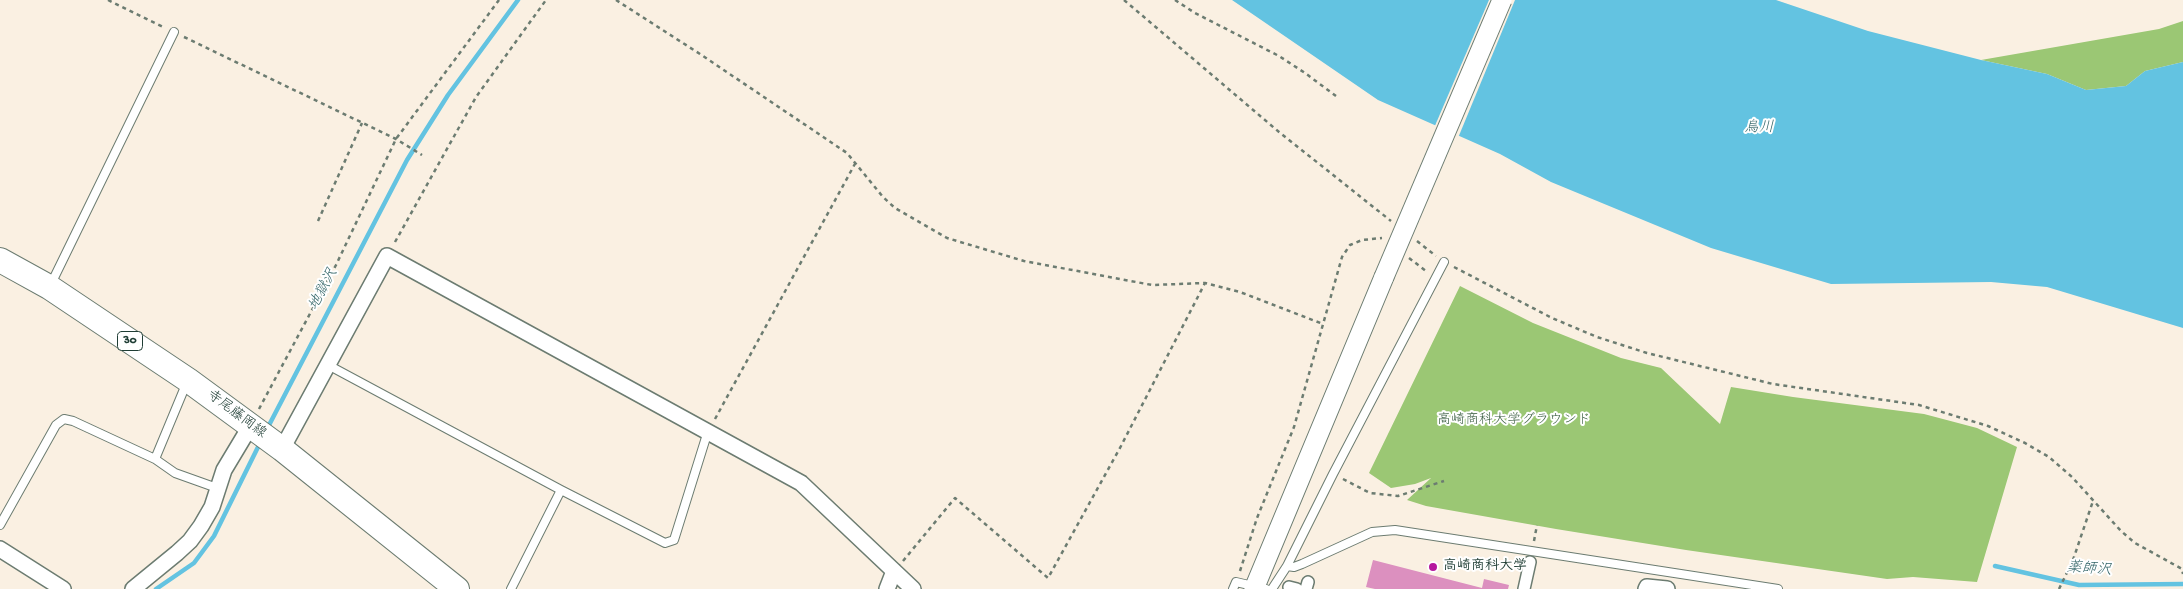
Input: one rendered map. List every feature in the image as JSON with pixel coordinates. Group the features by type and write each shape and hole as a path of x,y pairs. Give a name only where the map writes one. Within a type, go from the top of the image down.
{"main road":[{"name":"寺尾藤岡線","path":"0,260 49,287 188,380 265,437 457,589"}],"street":[{"path":"1262,588 1384,276 1502,0"},
{"path":"133,589 156,572 190,540 212,507 224,470 265,437 328,365 387,256 801,483 913,589"},
{"path":"0,549 63,589"},
{"path":"1524,589 1531,556"},
{"path":"887,589 894,571"},
{"path":"1646,589 1647,587 1668,589"}],"lane":[{"path":"49,287 174,32"},
{"path":"1235,586 1262,588 1287,566 1444,262"},
{"path":"328,365 561,490 665,543 674,540 708,431"},
{"path":"154,459 188,380"},
{"path":"0,525 56,425 64,419 73,421 154,459 175,473 217,488"},
{"path":"511,589 561,490"},
{"path":"1287,566 1294,567 1372,532 1384,530 1408,531 1531,556 1778,589"},
{"path":"1277,589 1293,588"}],"path":[{"path":"108,0 396,139 422,155"},
{"path":"265,437 336,265 396,139 499,0"},
{"path":"387,256 476,97 546,0"},
{"path":"616,0 847,153 883,198 895,208 947,238 1024,261 1152,285 1205,283 1240,292 1323,324"},
{"path":"1124,0 1279,132 1394,223"},
{"path":"1174,0 1195,13 1279,56 1336,96"},
{"path":"318,221 362,123"},
{"path":"708,431 856,162"},
{"path":"1235,586 1257,518 1294,427 1342,257 1350,245 1362,240 1380,237 1388,243"},
{"path":"1416,240 1444,262 1552,318 1597,337 1647,353 1773,384 1920,405 1988,426 2049,456 2072,477 2135,543 2182,569 2183,574"},
{"path":"1404,255 1436,278"},
{"path":"894,571 956,498 1048,578 1121,446 1205,283"},
{"path":"1333,474 1370,493 1398,496 1444,481"},
{"path":"2059,589 2073,560 2093,501"},
{"path":"1531,556 1537,525"}],"green space":[{"path":"2183,21 2183,62 2145,71 2126,86 2086,90 2047,74 1981,60 2159,29"},
{"name":"高崎商科大学グラウンド","path":"1460,286 1533,323 1621,358 1661,368 1720,424 1731,387 1924,414 1977,428 2017,447 1977,582 1913,577 1887,579 1556,529 1426,506 1407,500 1431,478 1415,484 1391,488 1369,473"}],"water":[{"name":"烏川","path":"1232,0 1776,0 1868,31 1981,60 2047,74 2086,90 2126,86 2145,71 2183,62 2183,328 2047,287 1991,282 1831,284 1711,248 1551,182 1500,154 1378,100"}],"pier":[{"path":"1489,0 1515,0 1458,138 1434,128"}],"building":[{"path":"1373,560 1482,588 1484,579 1509,585 1508,589 1375,589 1366,587"}],"waterway":[{"name":"地獄沢","path":"267,429 407,160 448,95 518,0"},
{"name":"地獄沢","path":"156,589 194,563 214,536 260,443"},
{"name":"薬師沢","path":"1995,566 2079,585 2183,584"}],"place":[{"name":"高崎商科大学","path":"1433,567"}]}
